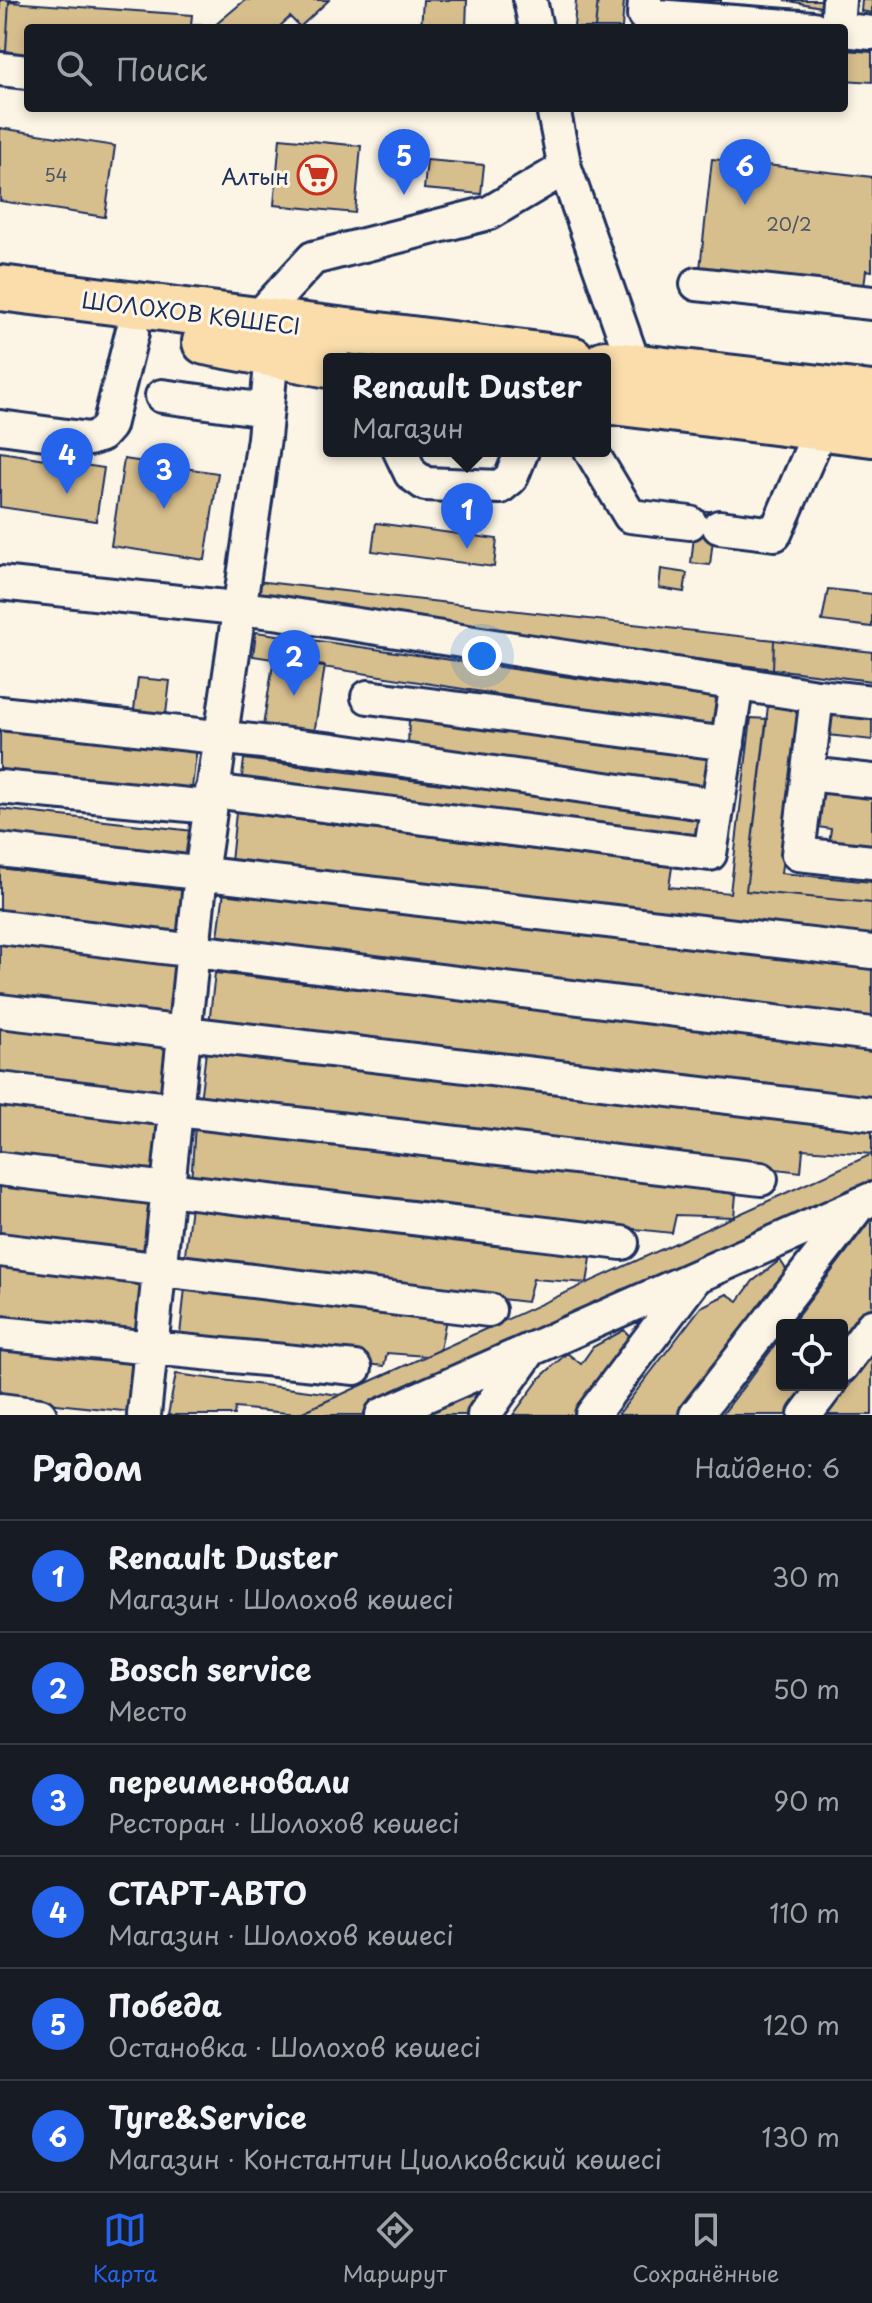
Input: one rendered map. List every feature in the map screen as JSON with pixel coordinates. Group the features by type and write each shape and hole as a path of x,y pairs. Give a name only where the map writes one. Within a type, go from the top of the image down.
{"highway":[{"name":"ШОЛОХОВ КӨШЕСІ","path":"0,288 265,332 504,353"},
{"name":"ШОЛОХОВ КӨШЕСІ","path":"0,317 225,344 265,332 323,362"},
{"path":"619,384 872,394"},
{"path":"619,384 821,428 872,434"}],"street":[{"path":"530,0 535,24"},
{"path":"645,0 644,15 745,11 797,24"},
{"path":"837,24 839,0"},
{"path":"848,30 872,33"},
{"path":"0,69 24,72"},
{"path":"554,112 619,384"},
{"path":"144,1415 201,874 266,410 265,332 313,258 489,213 565,168"},
{"path":"697,284 872,303"},
{"path":"0,427 89,439 101,435 109,426 132,333"},
{"path":"162,396 266,410"},
{"path":"595,457 630,516 775,534 821,428"},
{"path":"403,457 411,474 425,484 500,487 511,478 520,457"},
{"path":"0,583 238,608 872,702"},
{"path":"0,787 211,799 710,854 737,683"},
{"path":"817,696 798,854 872,862"},
{"path":"368,697 728,744"},
{"path":"0,713 219,740 333,750 717,805"},
{"path":"808,774 872,781"},
{"path":"0,850 872,952"},
{"path":"0,927 872,1034"},
{"path":"0,1011 872,1114"},
{"path":"0,1089 761,1179"},
{"path":"0,1169 622,1243"},
{"path":"382,1415 865,1202"},
{"path":"696,1415 865,1202"},
{"path":"0,1250 489,1310"},
{"path":"592,1415 696,1276"},
{"path":"848,1358 872,1326"},
{"path":"0,1333 355,1368"},
{"path":"484,1415 531,1349"},
{"path":"805,1415 823,1391"},
{"path":"0,1410 40,1415"}],"building":[{"path":"0,0 21,0 9,2 6,51 0,51"},
{"path":"245,0 329,0 303,24 297,24 290,17 282,24 216,24"},
{"path":"423,0 467,0 466,24 421,24"},
{"path":"576,0 598,0 595,24 574,24"},
{"path":"598,0 624,0 622,24 595,24"},
{"path":"674,0 721,0 721,7 674,3"},
{"path":"784,0 822,0 821,7"},
{"path":"862,0 872,0 872,13 861,11"},
{"path":"9,2 192,15 191,24 24,24 24,54 6,51"},
{"path":"848,50 872,52 872,82 848,80"},
{"path":"0,128 115,146 105,217 0,201"},
{"name":"Алтын","path":"280,138 361,146 355,213 274,205"},
{"path":"712,159 872,177 872,271 866,270 864,287 700,269"},
{"path":"427,160 484,165 481,194 424,189"},
{"path":"0,452 104,468 96,521 0,507"},
{"path":"124,459 218,473 205,560 111,546"},
{"path":"697,510 716,512 710,565 691,563"},
{"path":"376,523 497,539 494,567 372,551"},
{"path":"661,569 687,573 684,592 659,588"},
{"path":"256,581 774,640 773,669 254,601"},
{"path":"828,589 872,594 872,627 822,621"},
{"path":"256,632 722,699 718,729 253,656"},
{"path":"774,640 872,652 872,681 773,669"},
{"path":"274,658 325,666 314,734 263,726"},
{"path":"138,678 170,681 165,722 133,718"},
{"path":"768,706 792,707 800,718 781,873 872,882 872,903 746,891"},
{"path":"831,708 872,713 872,740 828,735"},
{"path":"751,718 767,719 746,891 872,903 872,938 231,862 236,812 672,867 669,887 730,893"},
{"path":"409,719 710,758 705,787 408,748"},
{"path":"0,723 197,747 191,796 0,774"},
{"path":"244,759 703,817 698,840 241,785"},
{"path":"823,791 872,797 872,852 829,843 831,829 818,827"},
{"path":"0,809 193,831 190,861 0,838"},
{"path":"0,868 188,891 183,937 0,915"},
{"path":"224,891 872,967 872,1017 217,944"},
{"path":"0,943 178,964 171,1019 0,998"},
{"path":"215,973 872,1046 872,1101 209,1024"},
{"path":"0,1026 172,1047 166,1097 0,1077"},
{"path":"206,1052 872,1129 872,1154 803,1149 801,1172 200,1101"},
{"path":"0,1105 163,1125 158,1175 0,1156"},
{"path":"195,1125 736,1194 734,1217 676,1215 672,1233 191,1182"},
{"path":"872,1154 872,1187 363,1415 296,1415"},
{"path":"0,1185 154,1203 149,1253 0,1236"},
{"path":"191,1206 592,1252 587,1283 533,1279 527,1302 184,1262"},
{"path":"872,1218 872,1310 848,1341 848,1319 796,1319"},
{"path":"780,1260 793,1280 684,1415 618,1415 701,1307 727,1294 738,1301 753,1281"},
{"path":"0,1265 144,1282 139,1333 0,1317"},
{"path":"185,1288 446,1319 440,1350 426,1356 387,1353 384,1366 179,1344"},
{"path":"624,1330 634,1341 578,1415 513,1415 541,1377 567,1353 581,1364 593,1347"},
{"path":"776,1344 776,1391 809,1391 791,1415 722,1415"},
{"path":"0,1347 136,1364 132,1412 0,1398"},
{"path":"872,1355 872,1415 827,1415"},
{"path":"176,1374 340,1395 298,1414 235,1408 234,1415 168,1415"},
{"path":"473,1389 486,1400 474,1415 415,1415"}],"place":[{"name":"Алтын","path":"317,175"},
{"name":"Победа","path":"404,195"},
{"name":"Tyre&Service","path":"745,205"},
{"name":"СТАРТ-АВТО","path":"67,494"},
{"name":"переименовали","path":"164,509"},
{"name":"Renault Duster","path":"467,549"},
{"name":"Bosch service","path":"294,696"}]}
